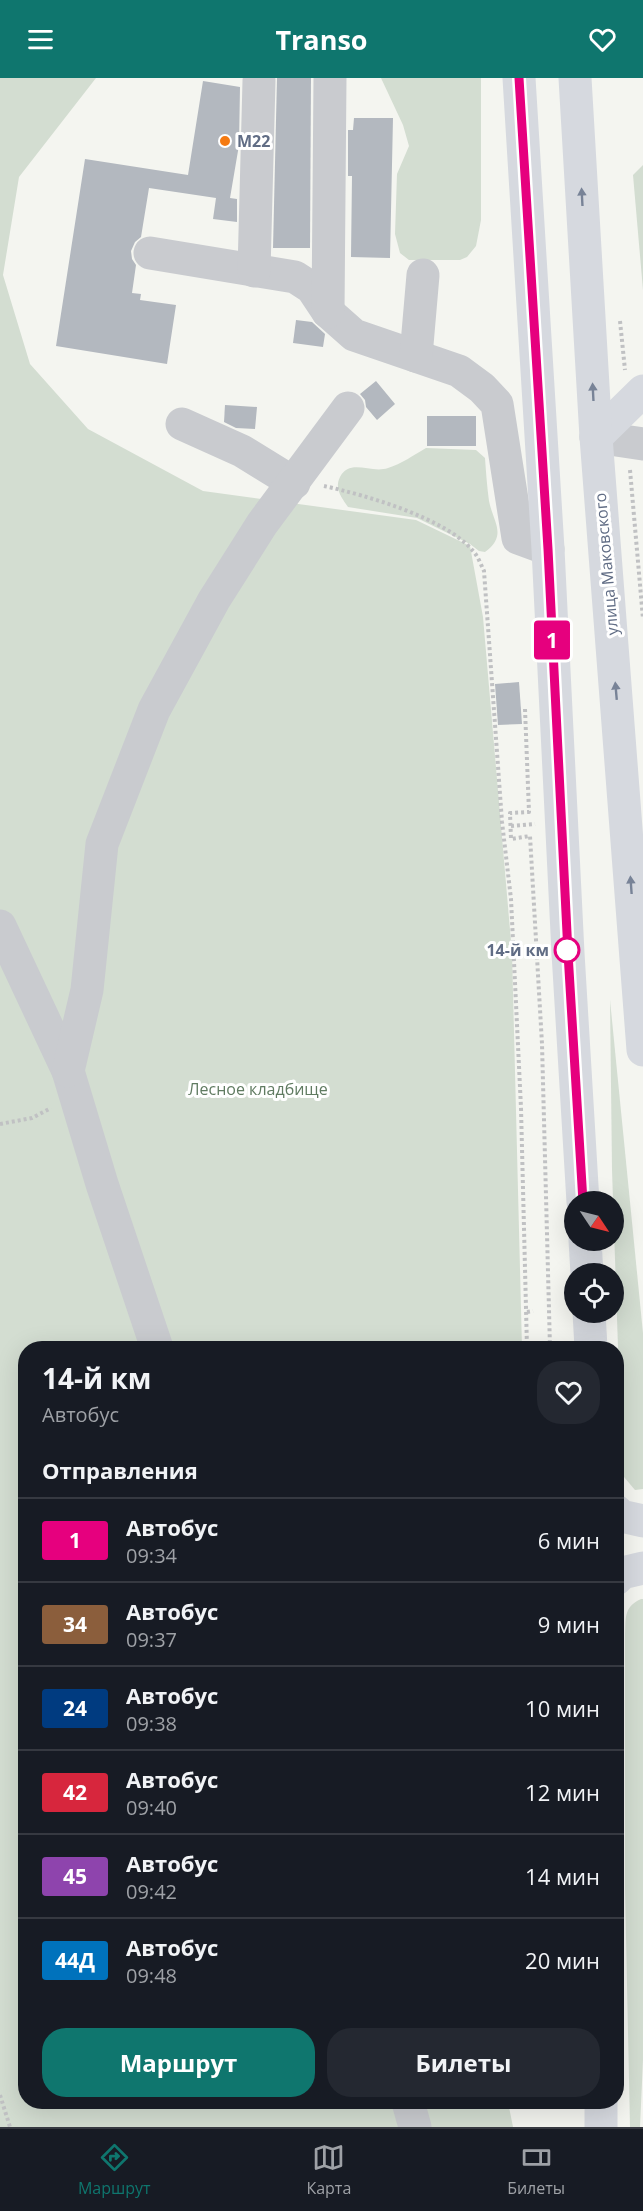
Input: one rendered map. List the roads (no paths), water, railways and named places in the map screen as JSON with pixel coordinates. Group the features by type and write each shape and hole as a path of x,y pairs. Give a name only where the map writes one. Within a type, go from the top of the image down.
{"main road":[{"path":"519,78 548,549 582,1191"},
{"name":"улица Маковского","path":"575,78 596,436 643,1050"},
{"path":"596,436 643,391"},
{"path":"590,1323 591,1341"},
{"path":"624,1517 643,1521"},
{"path":"624,1573 643,1568"},
{"path":"601,2109 601,2127"}],"street":[{"path":"328,312 330,78"},
{"path":"254,271 259,81"},
{"path":"150,253 295,278 305,282 328,312 354,335 459,371 482,388 497,404 518,538 548,549"},
{"path":"416,356 423,275"},
{"path":"72,1083 87,990 102,844 154,710 214,600 262,524 348,408"},
{"path":"182,424 242,451 295,481"},
{"path":"596,436 635,443"},
{"path":"0,926 72,1083 102,1184 155,1341"},
{"path":"410,2109 415,2127"}],"place":[{"name":"M22","path":"225,141"},
{"name":"14-й км","path":"567,950"}],"park label":[{"name":"Лесное кладбище","path":"258,1089"}]}
